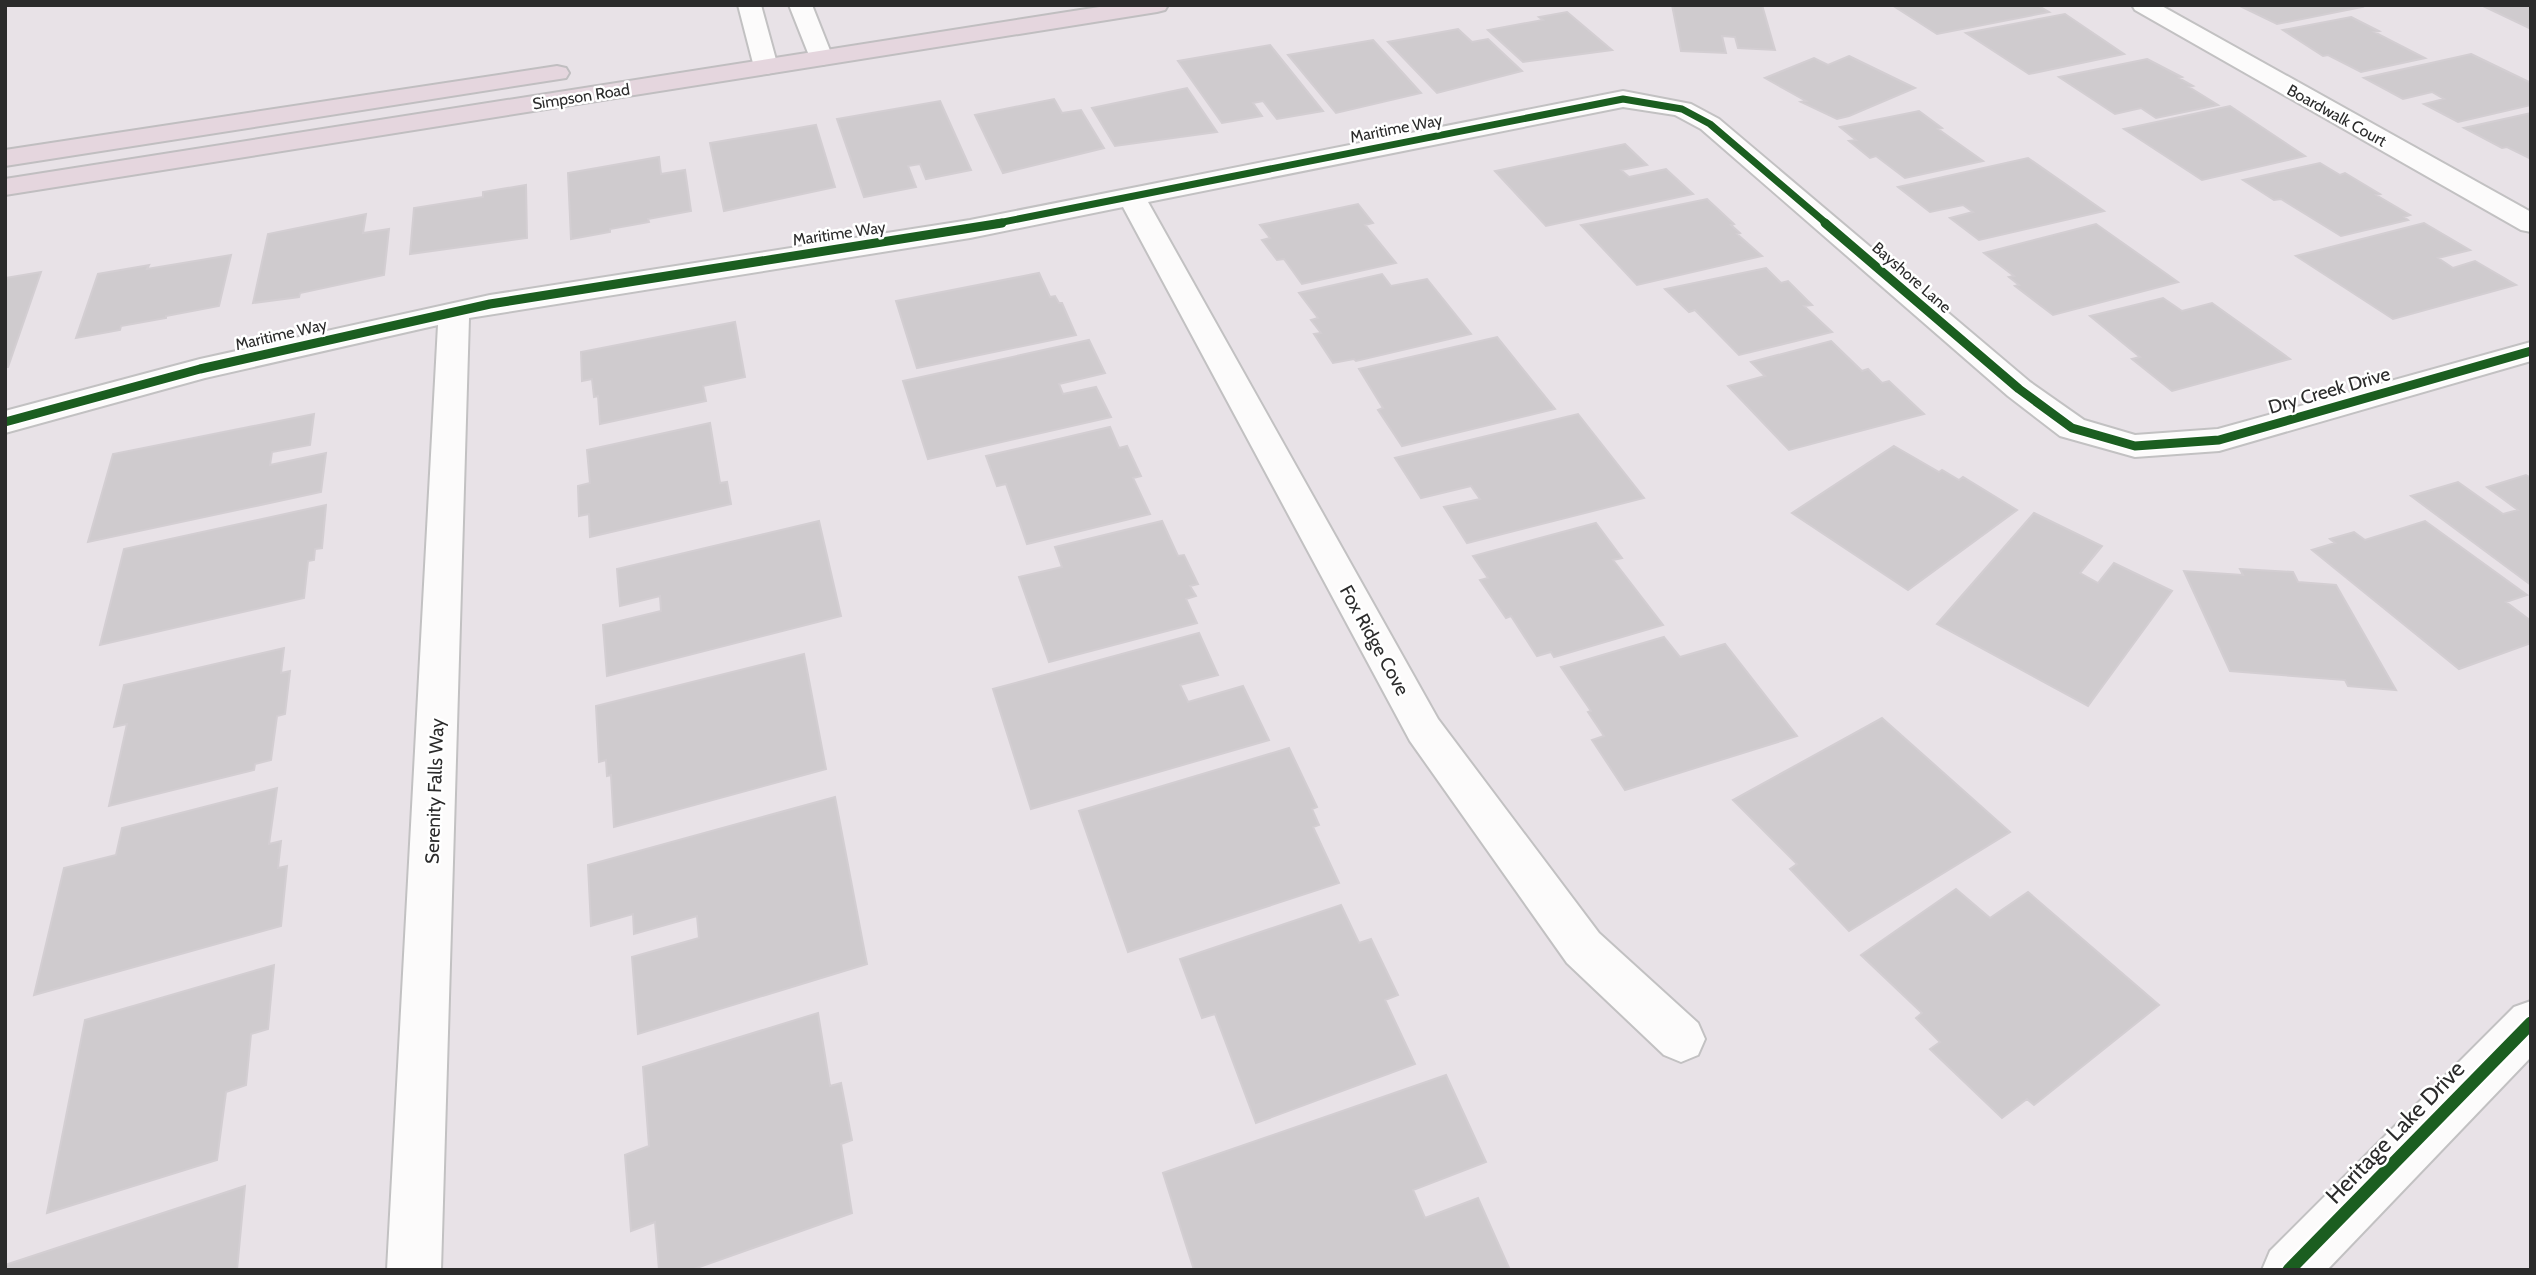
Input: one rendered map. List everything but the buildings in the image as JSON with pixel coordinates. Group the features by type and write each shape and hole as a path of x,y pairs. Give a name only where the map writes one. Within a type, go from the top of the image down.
{"main road":[{"name":"Simpson Road","path":"730,46 762,54 821,58 1157,5"},
{"name":"Simpson Road","path":"5,187 762,54 811,34 838,30"},
{"name":"Simpson Road","path":"5,158 580,69"}],"street":[{"path":"749,5 762,54"},
{"path":"800,5 821,58"},
{"name":"Boardwalk Court","path":"2143,5 2531,224"},
{"name":"Maritime Way","path":"5,422 200,369 454,312 715,267 970,229 1623,99 1682,108"},
{"name":"Bayshore Lane","path":"1682,108 1710,124 2029,397 2072,428 2134,446"},
{"name":"Fox Ridge Cove","path":"1132,197 1424,730 1583,948 1681,1039"},
{"name":"Serenity Falls Way","path":"414,1270 454,312"},
{"name":"Dry Creek Drive","path":"2134,446 2219,440 2531,351"},
{"name":"Heritage Lake Drive","path":"2289,1270 2531,1023"}],"cycle path":[{"path":"5,422 200,369 490,304 970,229 1623,99 1682,109 1710,124 2019,389 2072,428 2135,446 2219,440 2531,351"},
{"path":"2289,1270 2531,1023"}]}
